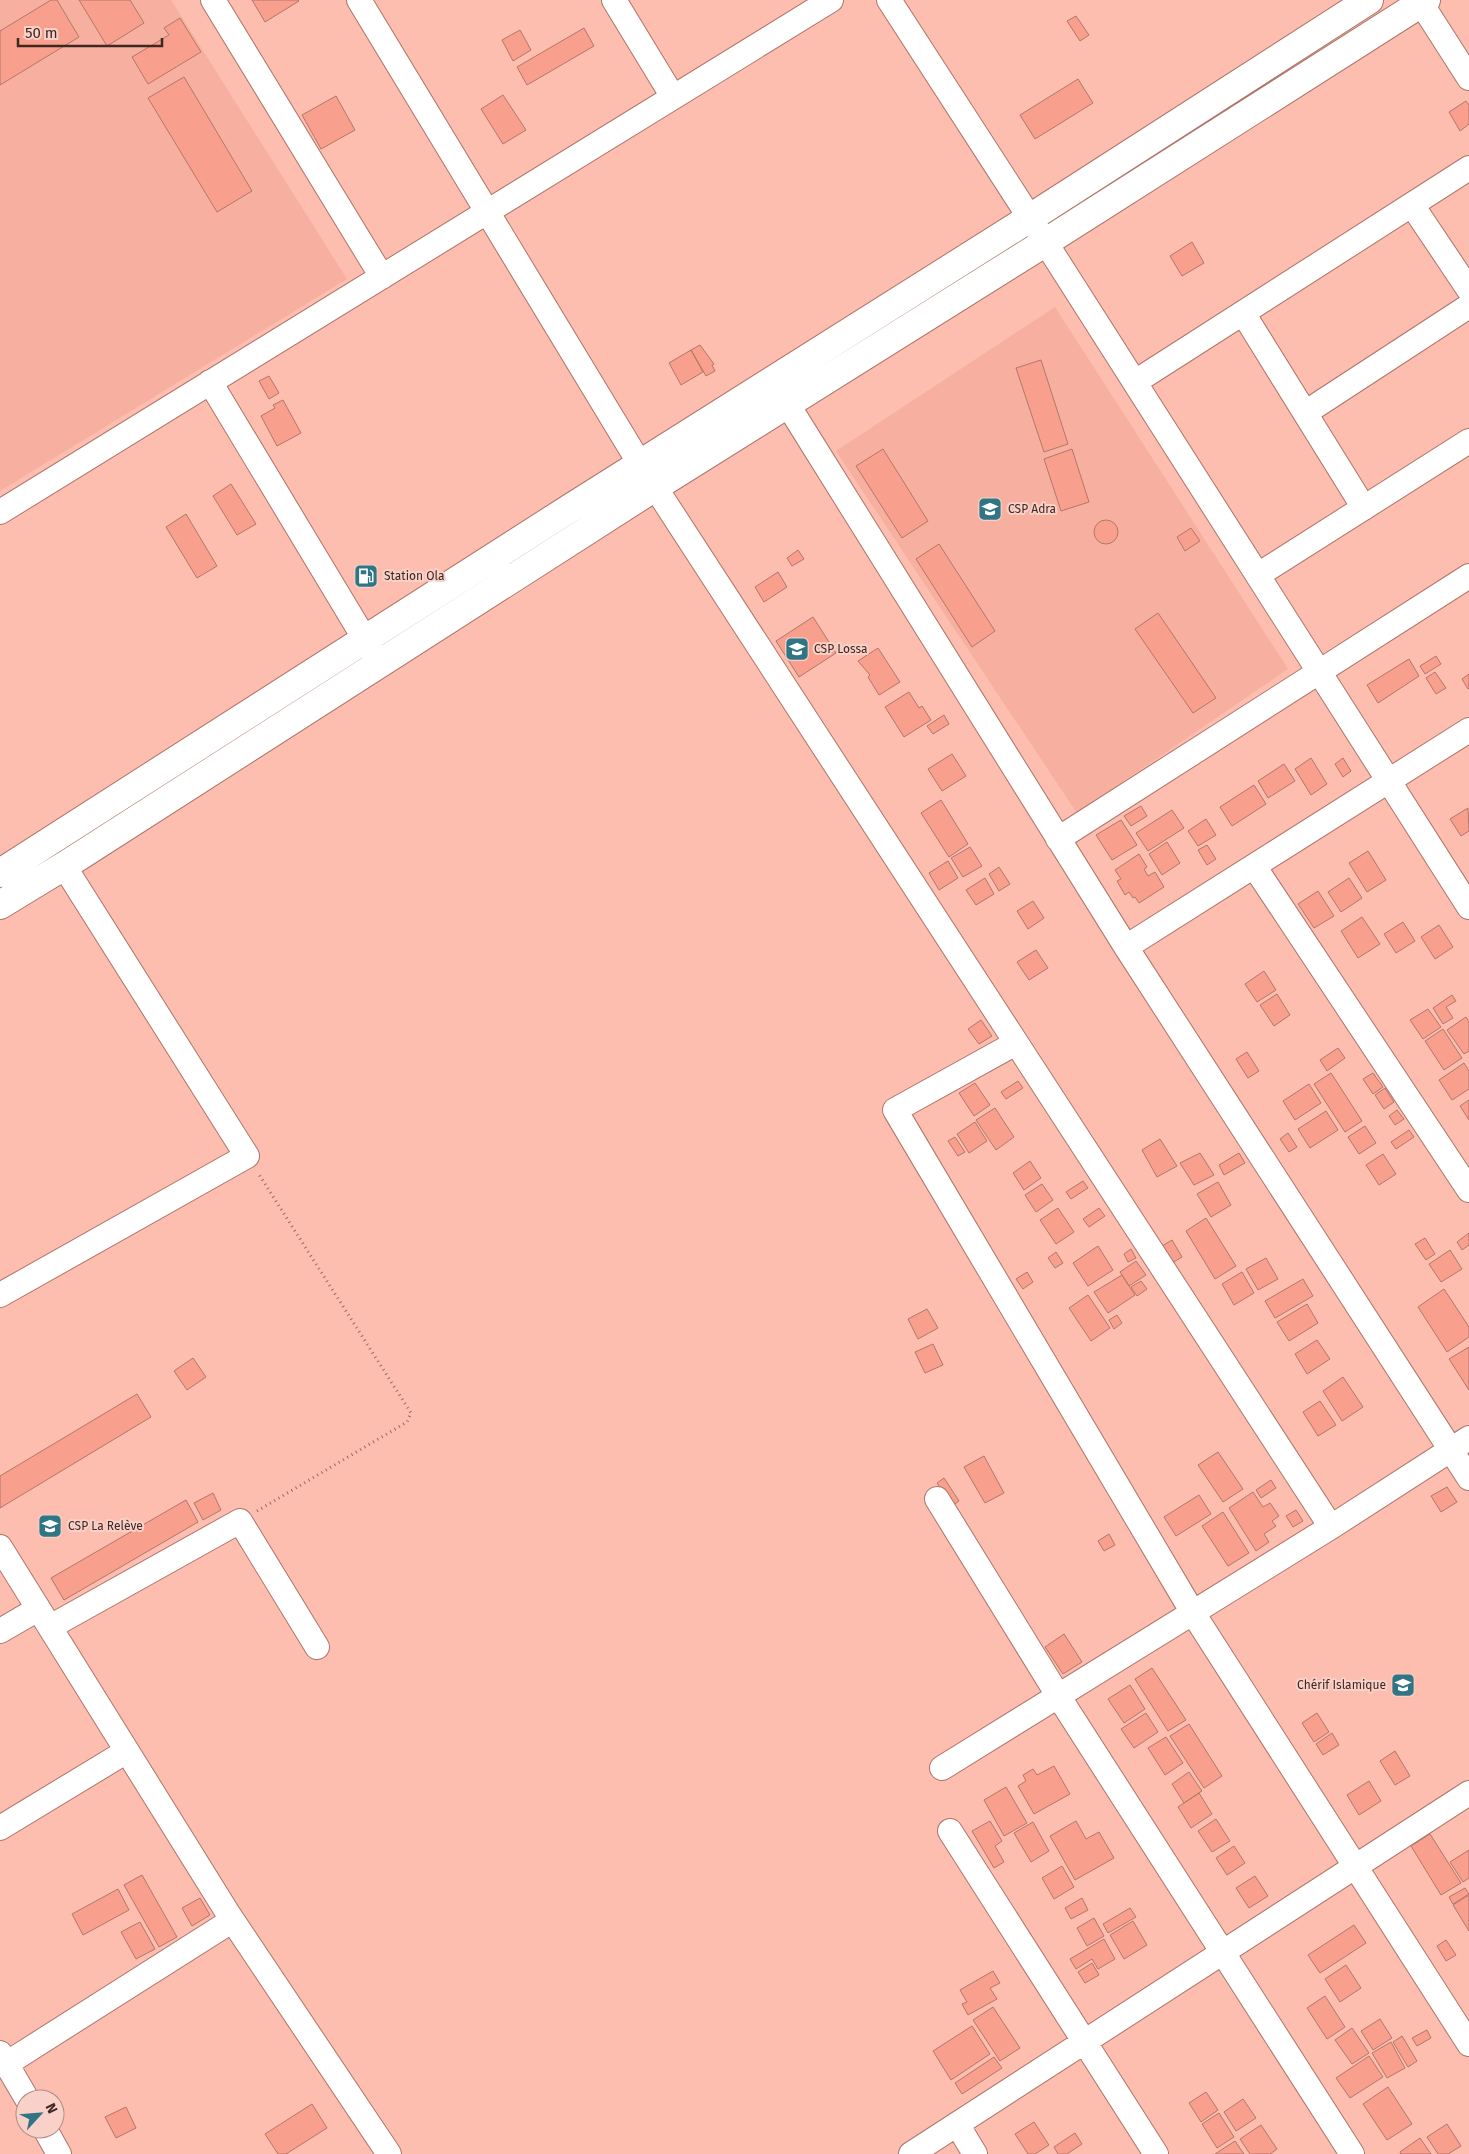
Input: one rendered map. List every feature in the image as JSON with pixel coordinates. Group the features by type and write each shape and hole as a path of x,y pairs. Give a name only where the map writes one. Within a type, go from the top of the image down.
{"main road":[{"path":"0,873 564,512 1030,218 1369,0"},
{"path":"0,905 64,866 655,487 789,405 1423,2"},
{"path":"564,512 580,535"}],"street":[{"path":"213,0 382,277"},
{"path":"359,0 640,464"},
{"path":"614,0 673,97"},
{"path":"0,512 831,0"},
{"path":"889,0 1046,242 1469,907"},
{"path":"1423,2 1469,78"},
{"path":"1135,382 1469,168"},
{"path":"1412,204 1469,290"},
{"path":"1305,413 1469,306"},
{"path":"1242,313 1364,508"},
{"path":"773,381 1126,947 1460,1444 1469,1478"},
{"path":"210,382 380,664"},
{"path":"1258,576 1469,441"},
{"path":"655,487 1331,1527"},
{"path":"1058,839 1469,576"},
{"path":"1126,947 1469,730"},
{"path":"0,1296 247,1156 64,866"},
{"path":"1254,866 1469,1190"},
{"path":"1016,1043 895,1110 1193,1613 1469,2044"},
{"path":"942,1768 1331,1527 1460,1444"},
{"path":"937,1498 1058,1697 1352,2154"},
{"path":"0,1631 44,1618 240,1521 317,1647"},
{"path":"0,1547 231,1918 389,2154"},
{"path":"0,1828 127,1751"},
{"path":"911,2154 1469,1793"},
{"path":"950,1831 1156,2154"},
{"path":"21,2089 3,2058 226,1926 231,1918"},
{"path":"957,2124 975,2154"},
{"path":"51,2139 59,2154"}],"path":[{"path":"240,1521 407,1422 410,1413 247,1156"}],"shaded area":[{"path":"0,0 171,0 347,279 0,491"},
{"path":"1055,307 1288,669 1077,813 836,451"}],"building":[{"path":"51,0 57,0 79,37 0,85 0,31"},
{"path":"79,0 130,0 144,23 107,46"},
{"path":"252,0 298,0 299,1 265,22"},
{"path":"1076,16 1089,35 1080,41 1067,21"},
{"path":"180,18 201,52 148,84 132,57 169,35 164,28"},
{"path":"584,28 594,46 527,85 517,67"},
{"path":"520,30 531,50 513,61 502,40"},
{"path":"184,77 252,191 217,212 148,98"},
{"path":"1078,79 1093,103 1035,139 1020,115"},
{"path":"503,95 526,130 503,144 481,109"},
{"path":"336,96 355,130 321,149 302,115"},
{"path":"1466,101 1469,105 1469,124 1460,131 1449,112"},
{"path":"1192,242 1204,263 1182,276 1170,256"},
{"path":"700,345 714,364 712,365 715,371 706,376 691,350"},
{"path":"691,350 703,372 681,385 669,363"},
{"path":"1041,360 1068,444 1044,452 1016,368"},
{"path":"269,376 279,393 269,399 259,381"},
{"path":"283,400 301,433 277,446 261,416 275,408 273,405"},
{"path":"883,449 928,521 902,538 856,466"},
{"path":"1072,449 1089,502 1061,511 1044,459"},
{"path":"231,484 256,524 237,535 213,496"},
{"path":"186,514 217,566 197,578 166,527"},
{"path":"1106,520 1111,521 1117,527 1117,537 1111,543 1106,544 1101,543 1095,537 1094,532 1095,527 1101,521"},
{"path":"1191,528 1200,541 1185,551 1177,537"},
{"path":"939,544 995,631 972,647 916,559"},
{"path":"798,550 804,559 792,566 787,558"},
{"path":"778,572 787,587 764,602 755,587"},
{"path":"1158,613 1216,698 1193,713 1135,629"},
{"path":"813,617 836,653 799,677 776,641"},
{"path":"878,648 900,682 879,695 868,677 870,675 858,661"},
{"path":"1436,656 1441,664 1425,674 1420,666"},
{"path":"1409,659 1419,676 1378,703 1367,685"},
{"path":"1435,672 1446,688 1436,694 1426,678"},
{"path":"1469,674 1469,688 1468,689 1462,679"},
{"path":"909,692 919,708 922,706 931,720 904,737 885,707"},
{"path":"944,715 949,724 933,734 927,726"},
{"path":"952,754 966,776 942,791 928,769"},
{"path":"1311,758 1327,784 1311,795 1295,769"},
{"path":"1343,758 1351,771 1343,777 1335,764"},
{"path":"1284,764 1295,781 1268,798 1258,781"},
{"path":"1254,785 1266,804 1232,826 1220,807"},
{"path":"941,800 968,844 949,857 921,813"},
{"path":"1141,806 1147,816 1131,826 1124,816"},
{"path":"1468,808 1469,831 1461,836 1450,819"},
{"path":"1172,810 1184,828 1148,851 1136,833"},
{"path":"1206,819 1216,835 1198,846 1188,831"},
{"path":"1121,820 1137,845 1112,860 1096,835"},
{"path":"1167,842 1180,863 1162,875 1149,854"},
{"path":"1207,845 1216,859 1207,865 1198,850"},
{"path":"970,847 982,866 963,877 951,858"},
{"path":"1368,851 1386,880 1367,892 1349,863"},
{"path":"1139,854 1147,867 1144,869 1148,876 1155,872 1164,887 1139,903 1129,892 1125,895 1117,881 1121,879 1115,870"},
{"path":"948,861 958,878 939,890 929,873"},
{"path":"999,867 1010,884 999,891 989,874"},
{"path":"985,878 994,894 976,905 966,890"},
{"path":"1349,878 1362,898 1341,912 1328,892"},
{"path":"1318,891 1334,916 1314,928 1298,904"},
{"path":"1033,901 1044,918 1028,929 1017,911"},
{"path":"1362,917 1380,944 1358,958 1341,931"},
{"path":"1403,922 1415,941 1396,953 1384,934"},
{"path":"1439,925 1453,947 1435,959 1421,937"},
{"path":"1036,950 1048,968 1029,980 1017,962"},
{"path":"1264,971 1276,990 1257,1002 1245,984"},
{"path":"1277,994 1290,1015 1274,1026 1260,1005"},
{"path":"1452,995 1456,1001 1446,1007 1453,1018 1443,1024 1433,1008"},
{"path":"1428,1009 1441,1027 1423,1039 1410,1020"},
{"path":"1466,1017 1469,1022 1469,1051 1464,1054 1447,1030"},
{"path":"981,1020 992,1036 979,1044 968,1029"},
{"path":"1443,1029 1462,1058 1444,1070 1425,1041"},
{"path":"1338,1048 1345,1058 1327,1071 1320,1060"},
{"path":"1247,1052 1259,1071 1248,1078 1236,1059"},
{"path":"1464,1063 1469,1071 1469,1089 1452,1100 1439,1080"},
{"path":"1331,1073 1362,1121 1345,1132 1314,1084"},
{"path":"1373,1073 1383,1087 1373,1094 1363,1079"},
{"path":"1018,1081 1023,1088 1006,1099 1001,1092"},
{"path":"975,1083 990,1105 974,1116 959,1093"},
{"path":"1309,1084 1321,1103 1295,1120 1283,1101"},
{"path":"1385,1088 1394,1102 1384,1109 1375,1095"},
{"path":"1469,1100 1469,1120 1460,1106"},
{"path":"995,1108 1014,1137 996,1150 976,1120"},
{"path":"1397,1110 1404,1119 1395,1125 1389,1116"},
{"path":"1326,1111 1338,1130 1310,1148 1298,1129"},
{"path":"975,1122 987,1141 969,1153 957,1134"},
{"path":"1365,1126 1376,1143 1359,1154 1348,1137"},
{"path":"1409,1130 1414,1137 1396,1149 1391,1142"},
{"path":"1288,1133 1297,1147 1289,1152 1280,1139"},
{"path":"955,1137 965,1152 958,1156 948,1141"},
{"path":"1160,1139 1177,1166 1157,1177 1142,1150"},
{"path":"1200,1153 1214,1175 1194,1185 1180,1163"},
{"path":"1239,1153 1245,1163 1224,1175 1219,1165"},
{"path":"1383,1154 1396,1174 1379,1185 1366,1165"},
{"path":"1030,1161 1041,1178 1024,1190 1013,1173"},
{"path":"1083,1181 1088,1188 1071,1199 1066,1192"},
{"path":"1218,1182 1231,1205 1211,1217 1197,1194"},
{"path":"1042,1184 1053,1200 1036,1212 1025,1195"},
{"path":"1058,1208 1074,1232 1056,1244 1040,1220"},
{"path":"1099,1208 1105,1216 1089,1227 1083,1219"},
{"path":"1206,1218 1236,1266 1215,1279 1186,1231"},
{"path":"1469,1233 1469,1245 1462,1250 1457,1242"},
{"path":"1425,1238 1435,1254 1426,1260 1415,1244"},
{"path":"1172,1240 1182,1257 1172,1263 1162,1246"},
{"path":"1098,1246 1113,1270 1088,1286 1073,1263"},
{"path":"1131,1249 1136,1258 1128,1262 1124,1254"},
{"path":"1450,1250 1462,1269 1441,1282 1429,1264"},
{"path":"1056,1252 1063,1263 1055,1268 1048,1258"},
{"path":"1266,1258 1278,1279 1258,1290 1246,1269"},
{"path":"1136,1261 1146,1275 1129,1286 1120,1272"},
{"path":"1027,1272 1033,1282 1023,1289 1016,1279"},
{"path":"1242,1272 1254,1293 1234,1305 1222,1284"},
{"path":"1122,1275 1135,1295 1108,1313 1094,1292"},
{"path":"1303,1279 1313,1296 1275,1318 1265,1301"},
{"path":"1141,1281 1147,1289 1137,1296 1131,1287"},
{"path":"1444,1289 1469,1327 1469,1337 1447,1352 1418,1307"},
{"path":"1088,1295 1110,1328 1091,1341 1069,1308"},
{"path":"1307,1304 1318,1323 1289,1341 1277,1322"},
{"path":"927,1309 938,1328 918,1339 908,1319"},
{"path":"1117,1315 1122,1323 1114,1329 1109,1320"},
{"path":"1317,1340 1330,1359 1307,1374 1295,1354"},
{"path":"933,1344 943,1365 925,1373 915,1352"},
{"path":"1469,1347 1469,1390 1449,1359"},
{"path":"193,1358 206,1377 187,1390 174,1371"},
{"path":"1343,1377 1363,1407 1342,1421 1323,1391"},
{"path":"137,1394 151,1417 0,1508 0,1476"},
{"path":"1320,1401 1336,1425 1318,1436 1303,1412"},
{"path":"1218,1452 1243,1489 1223,1502 1198,1465"},
{"path":"984,1456 1004,1493 985,1503 964,1467"},
{"path":"944,1478 959,1501 952,1506 937,1483"},
{"path":"1271,1480 1276,1488 1261,1498 1256,1490"},
{"path":"1447,1487 1457,1502 1441,1512 1431,1496"},
{"path":"1253,1492 1263,1507 1270,1503 1279,1516 1272,1521 1276,1526 1264,1534 1269,1542 1256,1551 1229,1508"},
{"path":"213,1493 221,1510 203,1520 194,1503"},
{"path":"1199,1495 1211,1514 1176,1536 1164,1517"},
{"path":"186,1500 198,1522 64,1600 51,1578"},
{"path":"1296,1510 1303,1521 1293,1527 1286,1516"},
{"path":"1223,1512 1249,1553 1228,1566 1202,1526"},
{"path":"1109,1534 1115,1545 1104,1551 1098,1541"},
{"path":"1064,1634 1082,1662 1063,1674 1045,1647"},
{"path":"1152,1668 1186,1720 1168,1731 1135,1679"},
{"path":"1130,1685 1145,1709 1124,1723 1108,1699"},
{"path":"1146,1713 1158,1732 1134,1748 1121,1729"},
{"path":"1317,1713 1329,1732 1314,1742 1302,1723"},
{"path":"1189,1724 1222,1776 1204,1788 1170,1736"},
{"path":"1332,1733 1339,1745 1323,1755 1316,1744"},
{"path":"1166,1737 1183,1763 1165,1775 1148,1748"},
{"path":"1395,1751 1410,1776 1395,1785 1380,1761"},
{"path":"1054,1766 1070,1794 1034,1814 1018,1786 1026,1781 1023,1775 1033,1769 1037,1775"},
{"path":"1189,1772 1202,1791 1184,1803 1172,1784"},
{"path":"1369,1781 1381,1801 1359,1815 1347,1795"},
{"path":"1006,1787 1027,1823 1004,1836 984,1800"},
{"path":"1199,1793 1212,1814 1191,1828 1178,1807"},
{"path":"1216,1819 1230,1841 1212,1852 1198,1831"},
{"path":"990,1821 1002,1841 995,1846 1004,1862 994,1868 972,1831"},
{"path":"1076,1821 1086,1839 1099,1832 1114,1858 1075,1880 1050,1836"},
{"path":"1033,1822 1049,1851 1031,1862 1014,1833"},
{"path":"1430,1834 1461,1883 1441,1895 1411,1846"},
{"path":"1234,1846 1245,1863 1227,1875 1216,1858"},
{"path":"1469,1850 1469,1878 1463,1882 1450,1862"},
{"path":"1062,1866 1074,1887 1054,1899 1042,1878"},
{"path":"142,1875 177,1937 159,1947 124,1885"},
{"path":"1255,1876 1268,1896 1249,1908 1236,1888"},
{"path":"1465,1888 1469,1894 1453,1904 1449,1897"},
{"path":"118,1889 129,1910 83,1935 72,1914"},
{"path":"1469,1895 1469,1931 1453,1905"},
{"path":"200,1898 210,1915 192,1926 182,1908"},
{"path":"1082,1898 1088,1910 1071,1919 1065,1908"},
{"path":"1130,1908 1136,1917 1108,1933 1103,1924"},
{"path":"1094,1918 1104,1936 1087,1946 1077,1928"},
{"path":"1133,1921 1147,1945 1124,1959 1110,1935"},
{"path":"140,1922 155,1949 136,1959 121,1932"},
{"path":"1354,1925 1366,1943 1320,1973 1308,1955"},
{"path":"1104,1939 1115,1959 1098,1969 1092,1959 1076,1969 1070,1959"},
{"path":"1446,1940 1456,1955 1446,1961 1437,1946"},
{"path":"1092,1963 1099,1975 1085,1983 1078,1972"},
{"path":"1346,1965 1361,1988 1340,2002 1325,1979"},
{"path":"993,1971 1000,1983 990,1988 997,1999 968,2015 962,2004 967,2002 960,1990"},
{"path":"1325,1996 1345,2027 1327,2039 1307,2008"},
{"path":"993,2007 1020,2048 1000,2061 973,2020"},
{"path":"1380,2019 1392,2038 1373,2050 1361,2031"},
{"path":"972,2026 990,2054 951,2080 933,2051"},
{"path":"1352,2028 1369,2053 1352,2064 1335,2040"},
{"path":"1427,2030 1431,2038 1417,2046 1412,2038"},
{"path":"1402,2036 1417,2061 1408,2067 1393,2042"},
{"path":"1391,2042 1405,2068 1387,2078 1372,2053"},
{"path":"1369,2056 1383,2077 1350,2098 1336,2078"},
{"path":"994,2057 1002,2068 962,2094 955,2083"},
{"path":"1388,2087 1412,2124 1387,2140 1363,2104"},
{"path":"1206,2092 1218,2110 1201,2122 1189,2103"},
{"path":"1243,2099 1256,2118 1236,2131 1224,2112"},
{"path":"312,2104 327,2128 286,2154 278,2154 265,2134"},
{"path":"126,2107 136,2128 116,2138 105,2117"},
{"path":"1219,2113 1234,2137 1217,2148 1202,2124"},
{"path":"1034,2122 1049,2145 1035,2154 1028,2154 1015,2134"},
{"path":"1447,2124 1461,2146 1448,2154 1438,2154 1427,2137"},
{"path":"1261,2125 1277,2149 1270,2154 1250,2154 1240,2139"},
{"path":"1075,2133 1082,2144 1067,2154 1058,2154 1054,2147"},
{"path":"1420,2138 1431,2154 1401,2154 1400,2152"},
{"path":"1235,2141 1244,2154 1215,2154"}],"place":[{"name":"CSP Adra","path":"990,509"},
{"name":"Station Ola","path":"366,576"},
{"name":"CSP Lossa","path":"797,649"},
{"name":"CSP La Relève","path":"50,1526"},
{"name":"Chérif Islamique","path":"1403,1685"}]}
